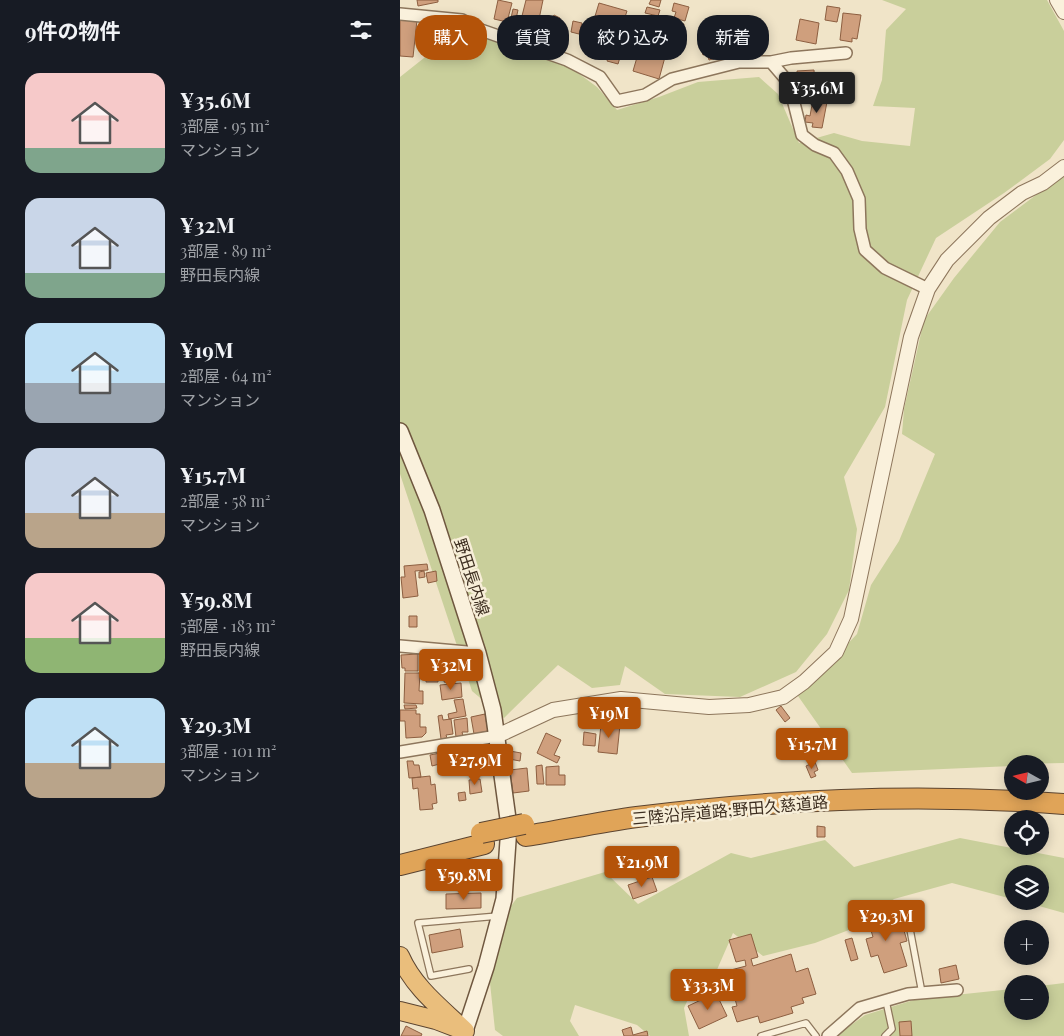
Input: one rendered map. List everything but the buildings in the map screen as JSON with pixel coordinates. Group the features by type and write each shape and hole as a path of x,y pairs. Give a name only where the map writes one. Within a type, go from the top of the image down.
{"highway":[{"name":"三陸沿岸道路;野田久慈道路","path":"525,830 590,812 735,794 828,788 924,786 1004,788"},
{"path":"1049,791 1064,792"},
{"name":"三陸沿岸道路;野田久慈道路","path":"400,851 525,830 757,805 933,798 1064,804"},
{"name":"三陸沿岸道路;野田久慈道路","path":"400,865 483,838"},
{"path":"400,956 413,980 427,996 468,1034"},
{"path":"400,1011 436,1020 468,1034"}],"main road":[{"name":"野田長内線","path":"400,431 432,510 478,653 497,736 509,826 504,899 468,1034"}],"street":[{"path":"1057,0 1064,12"},
{"path":"400,14 462,20 481,30 567,60 600,77 618,101 646,95 672,79 739,62 771,62 791,58 846,54"},
{"path":"771,62 789,83 802,135 815,145 834,153 847,171 859,198 860,229 865,250 886,268 928,289"},
{"path":"400,752 497,736 554,710 621,699 709,706 749,705 783,697 804,682 836,652 851,619 912,337 928,289 947,260 989,218 1022,193 1043,184 1064,167"},
{"path":"400,646 478,653"},
{"path":"828,1036 860,1008 922,993 957,990"}],"lane":[{"path":"469,970 431,976 418,923 500,915"},
{"path":"909,924 922,993"},
{"path":"885,1036 892,1030 886,1001"},
{"path":"761,1036 806,1023 816,1036"}],"green space":[{"path":"882,0 1047,0 1064,31 1064,140 1050,159 1004,193 936,238 907,300 885,407 844,477 857,529 849,590 827,634 796,672 740,697 665,694 625,666 620,685 592,688 558,665 504,718 472,691 400,474 400,77 421,60 487,60 487,30 497,33 497,60 560,60 597,87 617,110 698,82 759,77 778,94 799,143 834,133 862,141 910,146 915,108 873,106 882,80 886,30 906,9"},
{"path":"1064,174 1064,763 1049,763 1049,755 1004,755 1004,766 852,773 798,696 857,634 871,585 899,541 935,454 902,434 904,409 924,320 954,278 1000,222"},
{"path":"960,838 1004,846 1004,855 1048,855 1064,858 1064,913 1049,909 1049,865 1004,865 1004,897 952,883 894,899 854,928 815,943 763,956 733,933 716,972 689,997 684,1008 689,1036 650,1036 637,1025 575,1005 570,1021 579,1036 503,1036 495,1030 490,983 496,947 505,914 517,898 605,872 638,904 731,853 751,858 825,840 854,867"},
{"path":"1064,983 1064,1036 836,1036 865,1015 917,999 1004,990 1004,1020 1049,1020 1049,985"}]}
